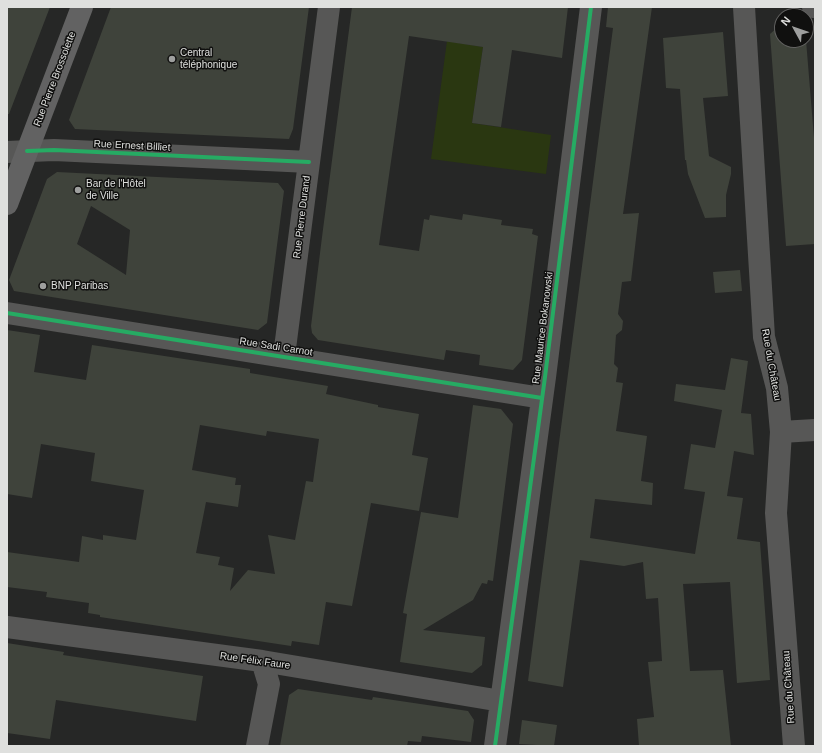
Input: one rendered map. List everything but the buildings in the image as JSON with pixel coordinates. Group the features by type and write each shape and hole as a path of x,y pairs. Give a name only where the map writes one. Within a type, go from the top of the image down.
{"main road":[{"name":"Rue Pierre Brossolette","path":"7,204 17,151 82,7"}],"street":[{"name":"Rue Pierre Durand","path":"284,356 329,7"},
{"name":"Rue Maurice Bokanowski","path":"495,746 542,398 591,7"},
{"name":"Rue du Château","path":"744,7 764,336 777,388 781,432 776,513 794,746"},
{"name":"Rue Ernest Billiet","path":"17,151 54,150 308,162"},
{"name":"Rue Sadi Carnot","path":"7,313 542,398"},
{"path":"781,432 815,430"},
{"name":"Rue Félix Faure","path":"7,627 262,661 501,701"},
{"path":"257,746 270,684 262,661"}],"green space":[{"path":"447,41 483,47 472,123 551,135 546,174 431,159"}],"cycle path":[{"path":"495,746 545,377 591,7"},
{"path":"27,151 54,150 309,162"},
{"path":"7,313 542,398"}],"place":[{"name":"Central téléphonique","path":"172,59"},
{"name":"Bar de l'Hôtel de Ville","path":"78,190"},
{"name":"BNP Paribas","path":"43,286"}]}
